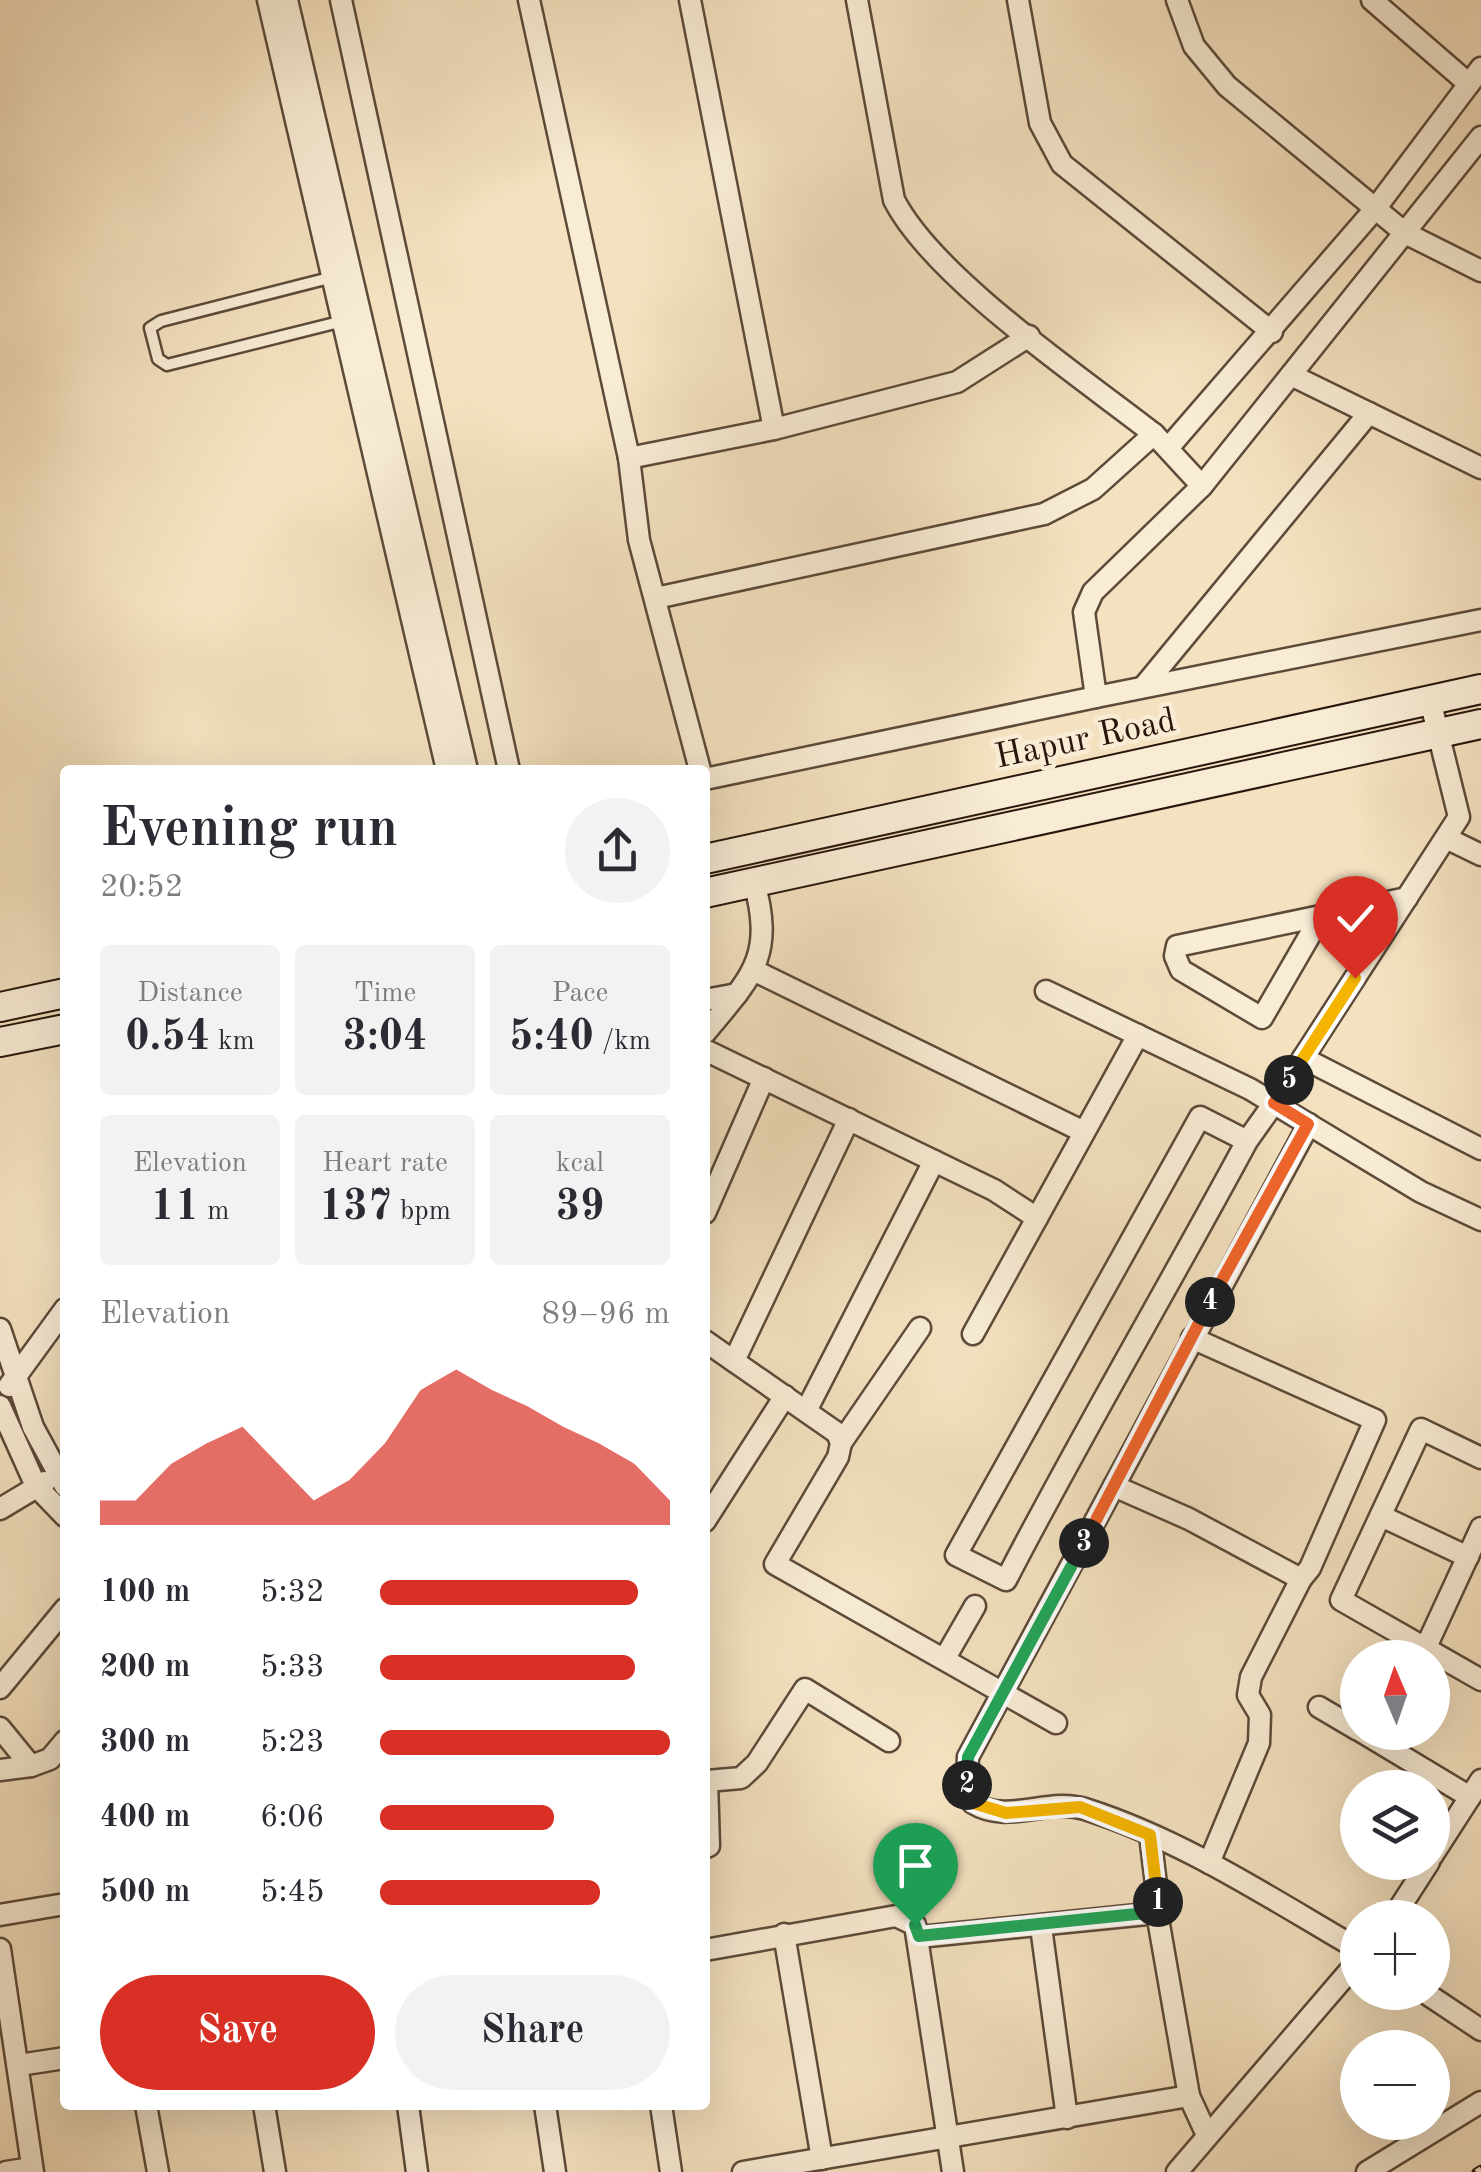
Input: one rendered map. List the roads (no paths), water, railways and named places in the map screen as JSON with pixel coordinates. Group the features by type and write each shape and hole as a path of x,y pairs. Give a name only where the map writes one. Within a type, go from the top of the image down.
{"main road":[{"name":"Hapur Road","path":"710,858 1481,689"},
{"name":"Hapur Road","path":"710,892 1481,724"},
{"path":"0,1007 60,994"},
{"path":"0,1042 60,1029"}],"street":[{"path":"268,0 446,765"},
{"path":"287,0 466,765"},
{"path":"341,0 508,765"},
{"path":"529,0 629,458 639,540 699,765"},
{"path":"690,0 774,429"},
{"path":"857,0 894,200 907,225 1029,336 1161,440 1202,486"},
{"path":"1018,0 1040,123 1062,164 1272,332"},
{"path":"1177,0 1194,46 1210,69 1405,233 1481,271"},
{"path":"656,598 1044,514 1092,489 1161,440 1272,332 1375,209 1475,76 1372,0"},
{"path":"1096,697 1084,612 1093,592 1202,486 1481,136"},
{"path":"629,458 774,429 957,382 1029,336"},
{"path":"1291,376 1481,468"},
{"path":"1146,685 1369,413"},
{"path":"710,778 1146,685 1481,620"},
{"path":"1247,1141 1200,1117 956,1556 1006,1580 1098,1403 1137,1345 1247,1141 1460,817 1430,700"},
{"path":"1446,838 1481,855"},
{"path":"710,1028 756,972 764,933 754,882"},
{"path":"1321,916 1262,1018 1182,970 1175,956 1177,946 1407,898"},
{"path":"756,972 1084,1132"},
{"path":"1046,990 1274,1103 1421,1192 1481,1220"},
{"path":"710,999 736,994"},
{"path":"974,1334 1138,1035"},
{"path":"710,1052 934,1160 1037,1218"},
{"path":"1303,1058 1481,1148"},
{"path":"710,1202 764,1078"},
{"path":"734,1361 850,1119"},
{"path":"1308,1124 968,1757 967,1782 973,1803 1006,1813 1080,1807 1150,1835 1210,1862 1340,1938"},
{"path":"806,1411 934,1160"},
{"path":"60,1317 0,1403 36,1486 60,1511"},
{"path":"920,1328 841,1443 838,1457 775,1564 1056,1722"},
{"path":"0,1329 14,1378 60,1472"},
{"path":"1192,1338 1375,1420 1310,1568 1300,1579 1251,1677 1248,1696 1260,1715 1259,1743 1210,1862"},
{"path":"710,1344 837,1433 841,1443"},
{"path":"710,1514 785,1396"},
{"path":"1413,1640 1342,1600 1421,1428 1481,1458"},
{"path":"0,1510 36,1486 60,1477"},
{"path":"1114,1486 1188,1519 1300,1579"},
{"path":"1381,1516 1468,1556"},
{"path":"1429,1640 1481,1528"},
{"path":"945,1658 976,1606"},
{"path":"0,1688 60,1615"},
{"path":"1450,1661 1481,1680"},
{"path":"710,1780 742,1778 756,1764 805,1690 889,1741"},
{"path":"1319,1707 1340,1720"},
{"path":"0,1728 31,1766"},
{"path":"0,1770 50,1759 60,1747"},
{"path":"1397,1750 1476,1789 1450,1829"},
{"path":"1150,1835 1189,2096 1207,2135"},
{"path":"0,1915 60,1905"},
{"path":"919,1936 1041,1927 1156,1912 1160,1917"},
{"path":"710,1949 896,1916 915,1925 953,2172"},
{"path":"1041,1927 1067,2118"},
{"path":"784,1934 822,2160"},
{"path":"0,1949 32,2170 6,2172"},
{"path":"1177,2172 1340,1983"},
{"path":"1450,2009 1481,2030"},
{"path":"18,2064 60,2059"},
{"path":"743,2172 1189,2096"},
{"path":"1366,2172 1481,2102"},
{"path":"147,2110 158,2172"},
{"path":"265,2110 275,2172"},
{"path":"409,2110 416,2172"},
{"path":"546,2110 555,2172"},
{"path":"662,2110 671,2172"}],"lane":[{"path":"333,277 153,324 158,360 167,365 344,321"}],"railway":[{"path":"1476,2172 1481,2169"}]}
